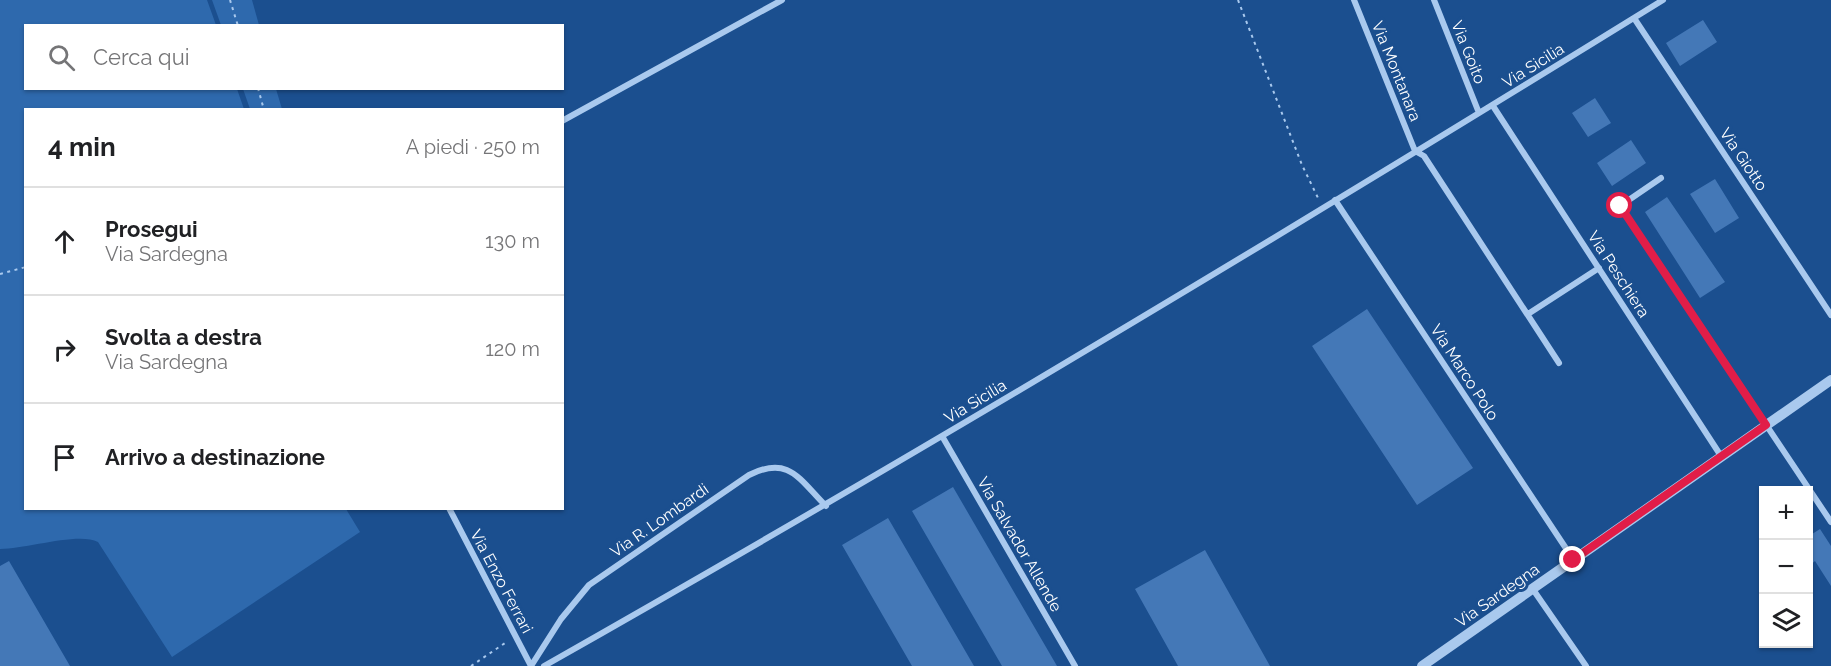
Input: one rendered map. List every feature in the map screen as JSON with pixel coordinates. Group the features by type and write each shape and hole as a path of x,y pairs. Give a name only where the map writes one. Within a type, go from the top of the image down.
{"street":[{"path":"564,121 782,0"},
{"name":"Via Montanara","path":"1353,0 1415,151"},
{"name":"Via Goito","path":"1434,0 1479,113"},
{"name":"Via Sicilia","path":"544,666 826,506 1493,106 1663,0"},
{"name":"Via Giotto","path":"1634,18 1831,315"},
{"name":"Via Peschiera","path":"1493,106 1721,456"},
{"path":"1415,151 1424,156 1559,363"},
{"path":"1661,178 1620,206 1831,522"},
{"name":"Via Marco Polo","path":"1335,200 1573,560"},
{"path":"1528,314 1599,268"},
{"name":"Via Sardegna","path":"1422,666 1831,380"},
{"name":"Via Salvador Allende","path":"942,436 1075,666"},
{"name":"Via R. Lombardi","path":"531,666 561,619 589,585 749,475 765,467 779,466 792,471 826,506"},
{"name":"Via Enzo Ferrari","path":"450,510 531,666"},
{"path":"1532,588 1586,666"}],"path":[{"path":"230,0 237,24"},
{"path":"1238,0 1302,165 1323,208"},
{"path":"259,90 263,108"},
{"path":"0,274 24,268"},
{"path":"471,666 515,636"}],"shaded area":[{"path":"0,0 207,0 216,24 24,24 24,90 237,90 244,108 24,108 24,510 347,510 360,532 172,657 98,542 78,539 0,549"},
{"path":"212,0 252,0 259,24 221,24"},
{"path":"243,90 276,90 282,108 250,108"}],"building":[{"path":"1703,20 1717,42 1680,66 1666,43"},
{"path":"1595,98 1611,123 1588,137 1572,113"},
{"path":"1631,140 1646,163 1612,186 1597,163"},
{"path":"1715,179 1739,218 1715,233 1690,194"},
{"path":"1667,197 1725,282 1700,298 1645,212"},
{"path":"1367,309 1473,468 1417,505 1312,346"},
{"path":"953,487 1057,666 1002,666 912,511"},
{"path":"888,518 974,666 912,666 842,545"},
{"path":"1820,529 1831,546 1831,586 1815,561 1813,563 1813,533"},
{"path":"1205,550 1270,666 1178,666 1135,589"},
{"path":"9,561 70,666 0,666 0,566"}],"route":[{"path":"1573,560 1766,425 1620,206"}]}
